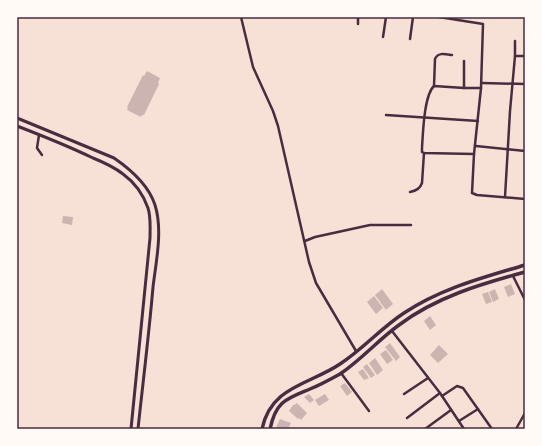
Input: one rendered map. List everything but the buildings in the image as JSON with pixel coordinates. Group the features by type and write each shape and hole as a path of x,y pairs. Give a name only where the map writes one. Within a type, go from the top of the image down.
{"main road":[{"path":"262,429 268,410 282,394 296,386 327,373 341,364 403,313 442,291 525,264"},
{"path":"270,429 277,408 288,398 315,387 341,373 392,330 421,311 442,300 472,288 525,272"}],"street":[{"path":"241,17 253,67 273,111 278,126 309,262 316,283 356,351"},
{"path":"358,17 358,24"},
{"path":"383,37 386,17"},
{"path":"410,39 413,17"},
{"path":"439,17 483,24 482,88 474,154 472,193 477,195 525,199"},
{"path":"505,197 515,41"},
{"path":"410,192 418,189 422,184 424,153 422,152 422,148 427,97 431,88 434,86 435,59 440,54 452,55"},
{"path":"515,56 525,56"},
{"path":"464,61 464,88"},
{"path":"482,83 525,84"},
{"path":"434,86 482,88"},
{"path":"386,115 478,121"},
{"path":"17,118 114,158 126,166 137,178 155,205 158,239 138,429"},
{"path":"17,126 74,149 108,165 129,179 143,197 148,209 150,238 131,429"},
{"path":"39,135 37,148 42,155"},
{"path":"476,146 525,151"},
{"path":"424,153 474,154"},
{"path":"305,241 315,236 370,225 411,225"},
{"path":"513,276 525,300"},
{"path":"142,312 151,313"},
{"path":"392,330 440,393 464,429"},
{"path":"341,373 369,411"},
{"path":"404,394 428,378"},
{"path":"442,396 457,386 461,386 492,429"},
{"path":"407,418 440,393"},
{"path":"458,421 478,408"},
{"path":"425,429 451,410"},
{"path":"516,429 525,413"}]}
